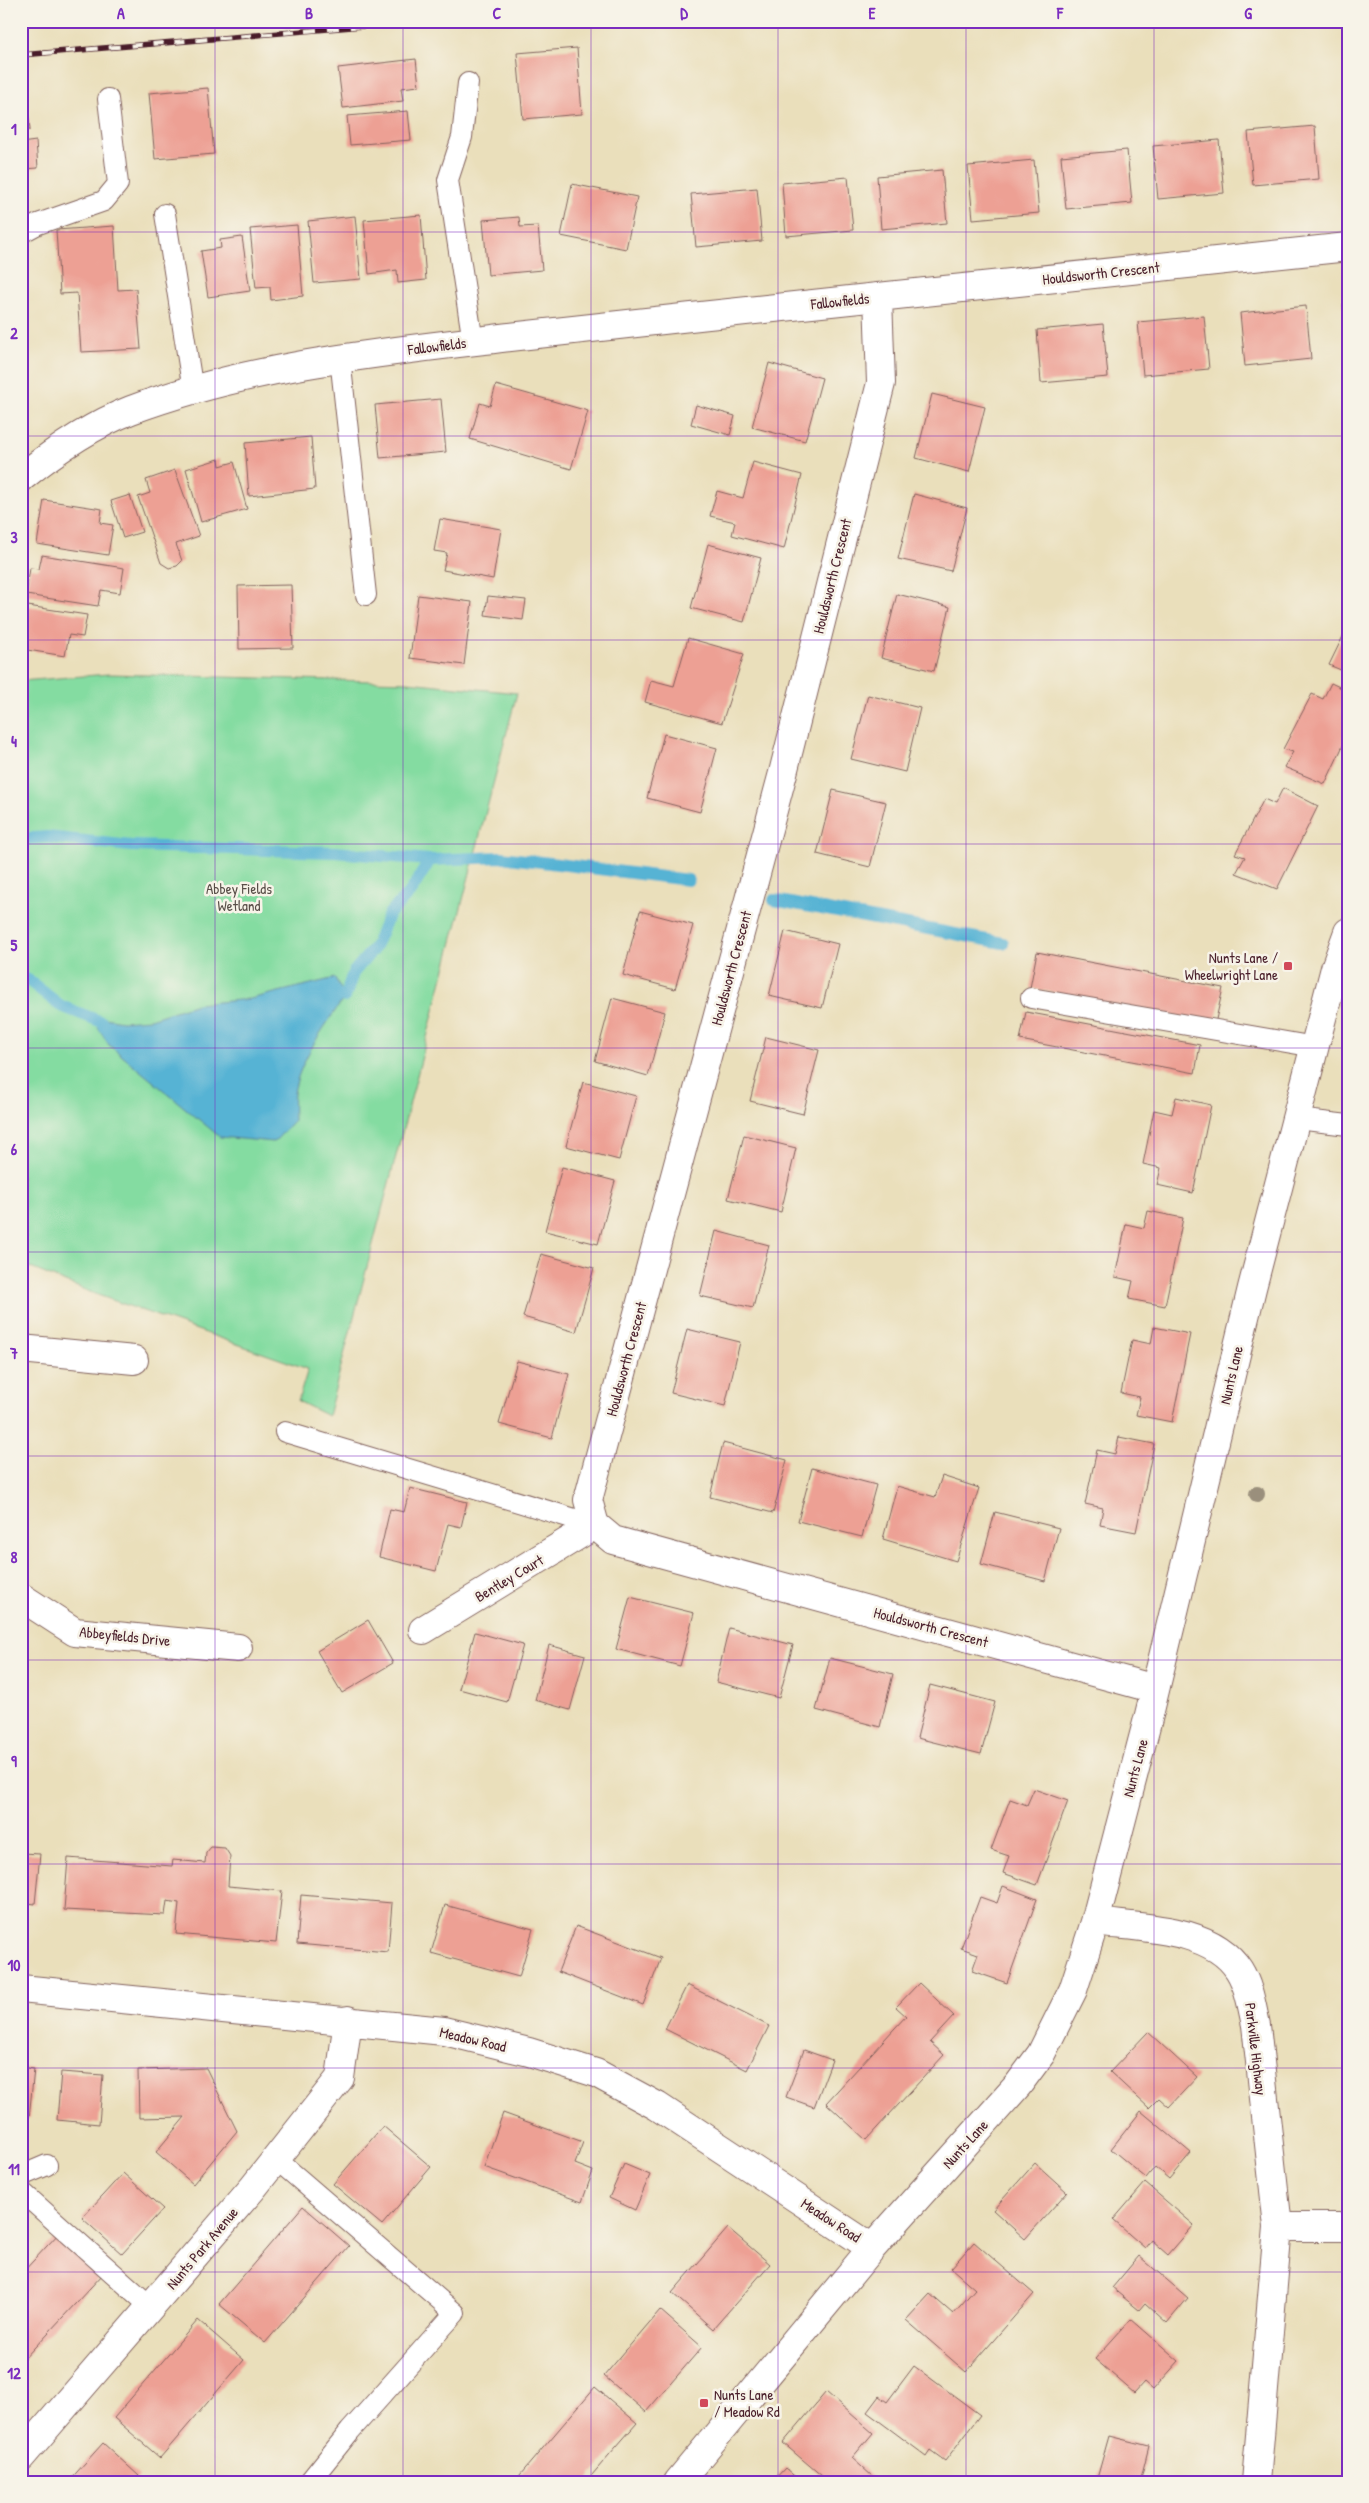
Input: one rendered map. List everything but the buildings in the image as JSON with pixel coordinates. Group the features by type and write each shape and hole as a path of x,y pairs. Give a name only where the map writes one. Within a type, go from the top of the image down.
{"street":[{"name":"Houldsworth Crescent","path":"1155,1689 613,1540 595,1525 588,1500 783,772 881,383 878,297 1348,247"},
{"name":"Fallowfields","path":"21,478 75,439 129,411 220,383 340,358 878,297"},
{"name":"Nunts Lane","path":"678,2482 872,2248 1018,2086 1041,2054 1073,1990 1095,1922 1155,1689 1252,1288 1335,968 1348,932"},
{"path":"21,1349 134,1360"},
{"name":"Bentley Court","path":"423,1630 595,1525"},
{"name":"Abbeyfields Drive","path":"21,1597 75,1632 238,1648"},
{"name":"Parkville Highway","path":"1095,1922 1187,1934 1220,1950 1239,1970 1250,1996 1256,2025 1278,2227 1256,2482"},
{"name":"Meadow Road","path":"21,1988 444,2031 529,2052 596,2073 657,2106 872,2248"},
{"name":"Nunts Park Avenue","path":"21,2457 151,2308 276,2159 340,2078 348,2020"},
{"path":"1278,2227 1348,2227"}],"lane":[{"path":"468,82 462,137 448,180 473,342"},
{"path":"21,233 38,224 104,202 118,184 108,99"},
{"path":"165,214 193,391"},
{"path":"340,358 366,595"},
{"path":"1030,998 1314,1047"},
{"path":"1297,1119 1348,1125"},
{"path":"285,1432 595,1525"},
{"path":"276,2159 455,2313 350,2430 309,2482"},
{"path":"21,2176 47,2165"},
{"path":"21,2191 151,2308"}],"green space":[{"name":"Abbey Fields Wetland","path":"109,674 407,682 517,693 328,1416 298,1401 308,1369 95,1294 21,1264 21,681"}],"water":[{"path":"335,978 345,997 314,1043 301,1068 294,1093 294,1121 274,1142 220,1137 109,1045 98,1028 105,1018 122,1021 150,1019 197,1004 250,999"}],"waterway":[{"path":"21,839 47,837 131,846 335,852 430,860 501,857 688,880"},
{"path":"345,997 353,973 375,947 389,914 411,891 430,860"},
{"path":"774,900 1003,943"},
{"path":"21,978 28,980 61,1006 102,1022"}],"railway":[{"path":"21,55 423,21"}],"place":[{"name":"Nunts Lane / Wheelwright Lane","path":"1288,966"},
{"name":"Nunts Lane / Meadow Rd","path":"704,2403"}]}
